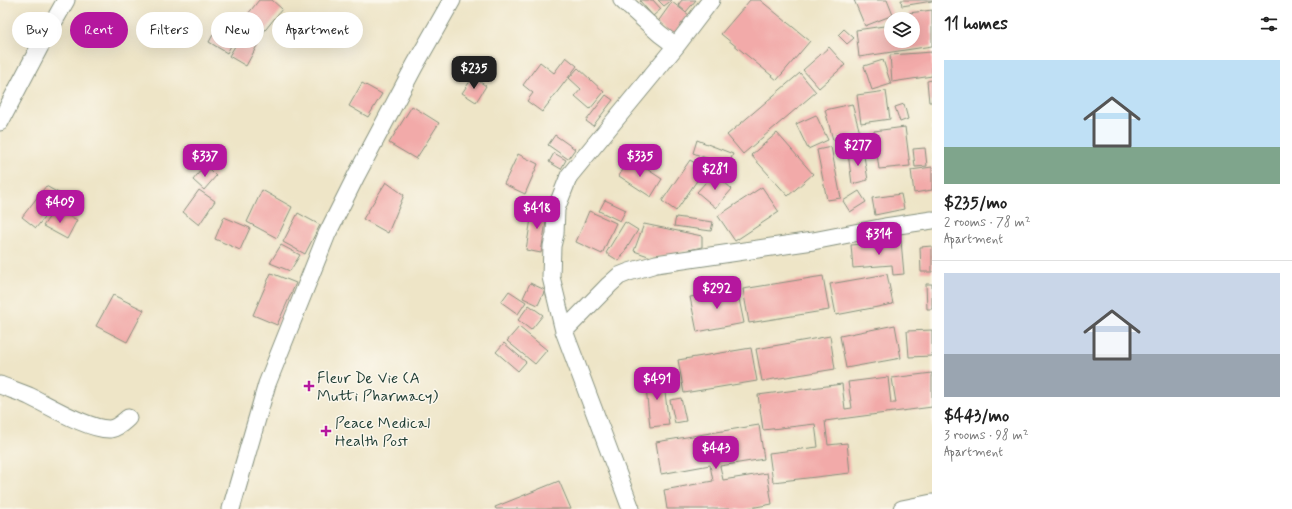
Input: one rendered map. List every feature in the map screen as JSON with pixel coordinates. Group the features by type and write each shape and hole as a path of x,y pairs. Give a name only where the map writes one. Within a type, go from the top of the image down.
{"street":[{"path":"0,122 66,0"},
{"path":"231,509 267,384 327,234 414,65 452,0"},
{"path":"622,0 660,34 676,46"},
{"path":"631,509 564,331 551,277 551,259 555,234 556,209 569,176 676,46 711,0"},
{"path":"564,331 609,285 620,276 629,272 656,264 813,242 884,227 932,220"},
{"path":"0,385 99,428 115,428 128,418"},
{"path":"902,509 932,503"}],"building":[{"path":"259,0 272,0 282,9 280,12 272,12 272,22 264,32 264,12 250,12"},
{"path":"653,0 661,9 653,16 640,1"},
{"path":"658,0 672,0 664,6"},
{"path":"682,0 696,0 686,12 678,5"},
{"path":"750,0 760,0 810,41 777,80 721,34"},
{"path":"854,0 887,0 892,12 884,12 884,19 865,26"},
{"path":"901,0 932,0 932,1 902,6"},
{"path":"672,2 689,15 673,35 657,23"},
{"path":"932,10 932,46 920,48 920,12 917,12"},
{"path":"884,26 884,48 919,48 859,57 856,30"},
{"path":"844,29 854,38 847,44 838,35"},
{"path":"829,47 845,65 819,88 803,70"},
{"path":"219,48 230,48 227,53"},
{"path":"234,48 256,48 246,66 229,56"},
{"path":"932,52 932,76 892,82 890,55"},
{"path":"566,57 577,66 542,112 527,101 533,93 523,85 540,62 554,73"},
{"path":"883,60 891,84 872,90 864,66"},
{"path":"578,68 604,92 590,109 575,96 581,89 569,78"},
{"path":"800,73 816,92 743,154 727,135"},
{"path":"473,77 486,86 476,102 462,93"},
{"path":"932,80 932,102 929,102 927,81"},
{"path":"362,83 382,94 368,117 349,106"},
{"path":"886,91 890,119 861,123 857,95"},
{"path":"606,95 613,100 593,126 586,121"},
{"path":"852,104 860,133 833,140 825,110"},
{"path":"904,104 908,119 900,122 895,107"},
{"path":"412,106 439,123 416,159 389,143"},
{"path":"816,115 828,140 808,149 796,124"},
{"path":"905,127 910,166 879,169 874,131"},
{"path":"777,133 813,174 788,196 751,155"},
{"path":"555,135 575,149 568,159 548,145"},
{"path":"697,140 733,154 728,166 693,153"},
{"path":"831,147 841,198 827,200 817,150"},
{"path":"925,148 927,166 915,167 913,149"},
{"path":"863,150 868,180 852,184 848,153"},
{"path":"554,153 566,160 561,169 549,162"},
{"path":"518,154 538,164 525,194 504,184"},
{"path":"630,158 662,179 651,197 619,176"},
{"path":"690,160 705,169 676,211 662,201"},
{"path":"205,165 216,176 204,190 193,180"},
{"path":"932,167 932,190 914,193 911,170"},
{"path":"714,173 732,189 716,208 697,192"},
{"path":"386,182 404,195 388,233 363,219"},
{"path":"46,186 62,195 36,228 22,217"},
{"path":"762,187 779,212 735,241 718,216"},
{"path":"199,190 215,201 199,225 183,212"},
{"path":"262,190 292,207 277,238 247,222"},
{"path":"859,191 866,202 850,212 843,201"},
{"path":"901,194 904,209 875,215 872,198"},
{"path":"605,200 626,210 620,221 599,211"},
{"path":"533,206 548,209 541,253 526,250"},
{"path":"55,209 77,220 67,239 43,226"},
{"path":"589,211 616,223 602,254 576,242"},
{"path":"298,213 320,225 305,254 283,242"},
{"path":"224,217 250,228 240,250 215,239"},
{"path":"676,217 713,222 711,231 674,226"},
{"path":"625,222 638,230 619,261 606,253"},
{"path":"644,224 702,236 702,247 654,258 634,251"},
{"path":"901,241 904,274 893,275 892,265 853,268 851,245"},
{"path":"281,245 300,255 290,271 270,263"},
{"path":"932,246 932,272 921,272 920,247"},
{"path":"271,273 296,283 277,325 253,315"},
{"path":"887,274 893,304 836,315 830,284"},
{"path":"823,276 829,310 749,323 743,289"},
{"path":"530,283 545,290 538,305 523,298"},
{"path":"926,284 932,284 932,309 927,309"},
{"path":"737,289 744,323 697,332 690,297"},
{"path":"509,291 526,302 518,314 501,302"},
{"path":"113,295 144,310 127,342 96,326"},
{"path":"529,305 543,315 531,330 518,320"},
{"path":"895,325 901,358 846,368 840,336"},
{"path":"519,327 547,350 535,364 507,341"},
{"path":"932,330 932,356 909,357 907,331"},
{"path":"830,336 835,369 762,381 756,349"},
{"path":"504,343 526,362 518,371 496,352"},
{"path":"751,348 757,381 684,393 678,360"},
{"path":"932,373 932,407 825,421 828,445 847,443 850,473 773,482 769,453 818,447 815,424 763,430 758,395 842,384 845,409 852,408 848,382 888,377 891,403 896,403 892,378"},
{"path":"663,376 669,425 650,427 645,377"},
{"path":"681,398 686,421 675,423 670,400"},
{"path":"759,425 764,459 720,466 723,480 767,473 772,504 745,509 667,509 664,490 713,481 710,465 661,474 656,442"},
{"path":"559,481 571,509 496,509 495,507"}],"place":[{"name":"Fleur De Vie (A Mutti Pharmacy)","path":"309,386"},
{"name":"Peace Medical Health Post","path":"326,431"}]}
